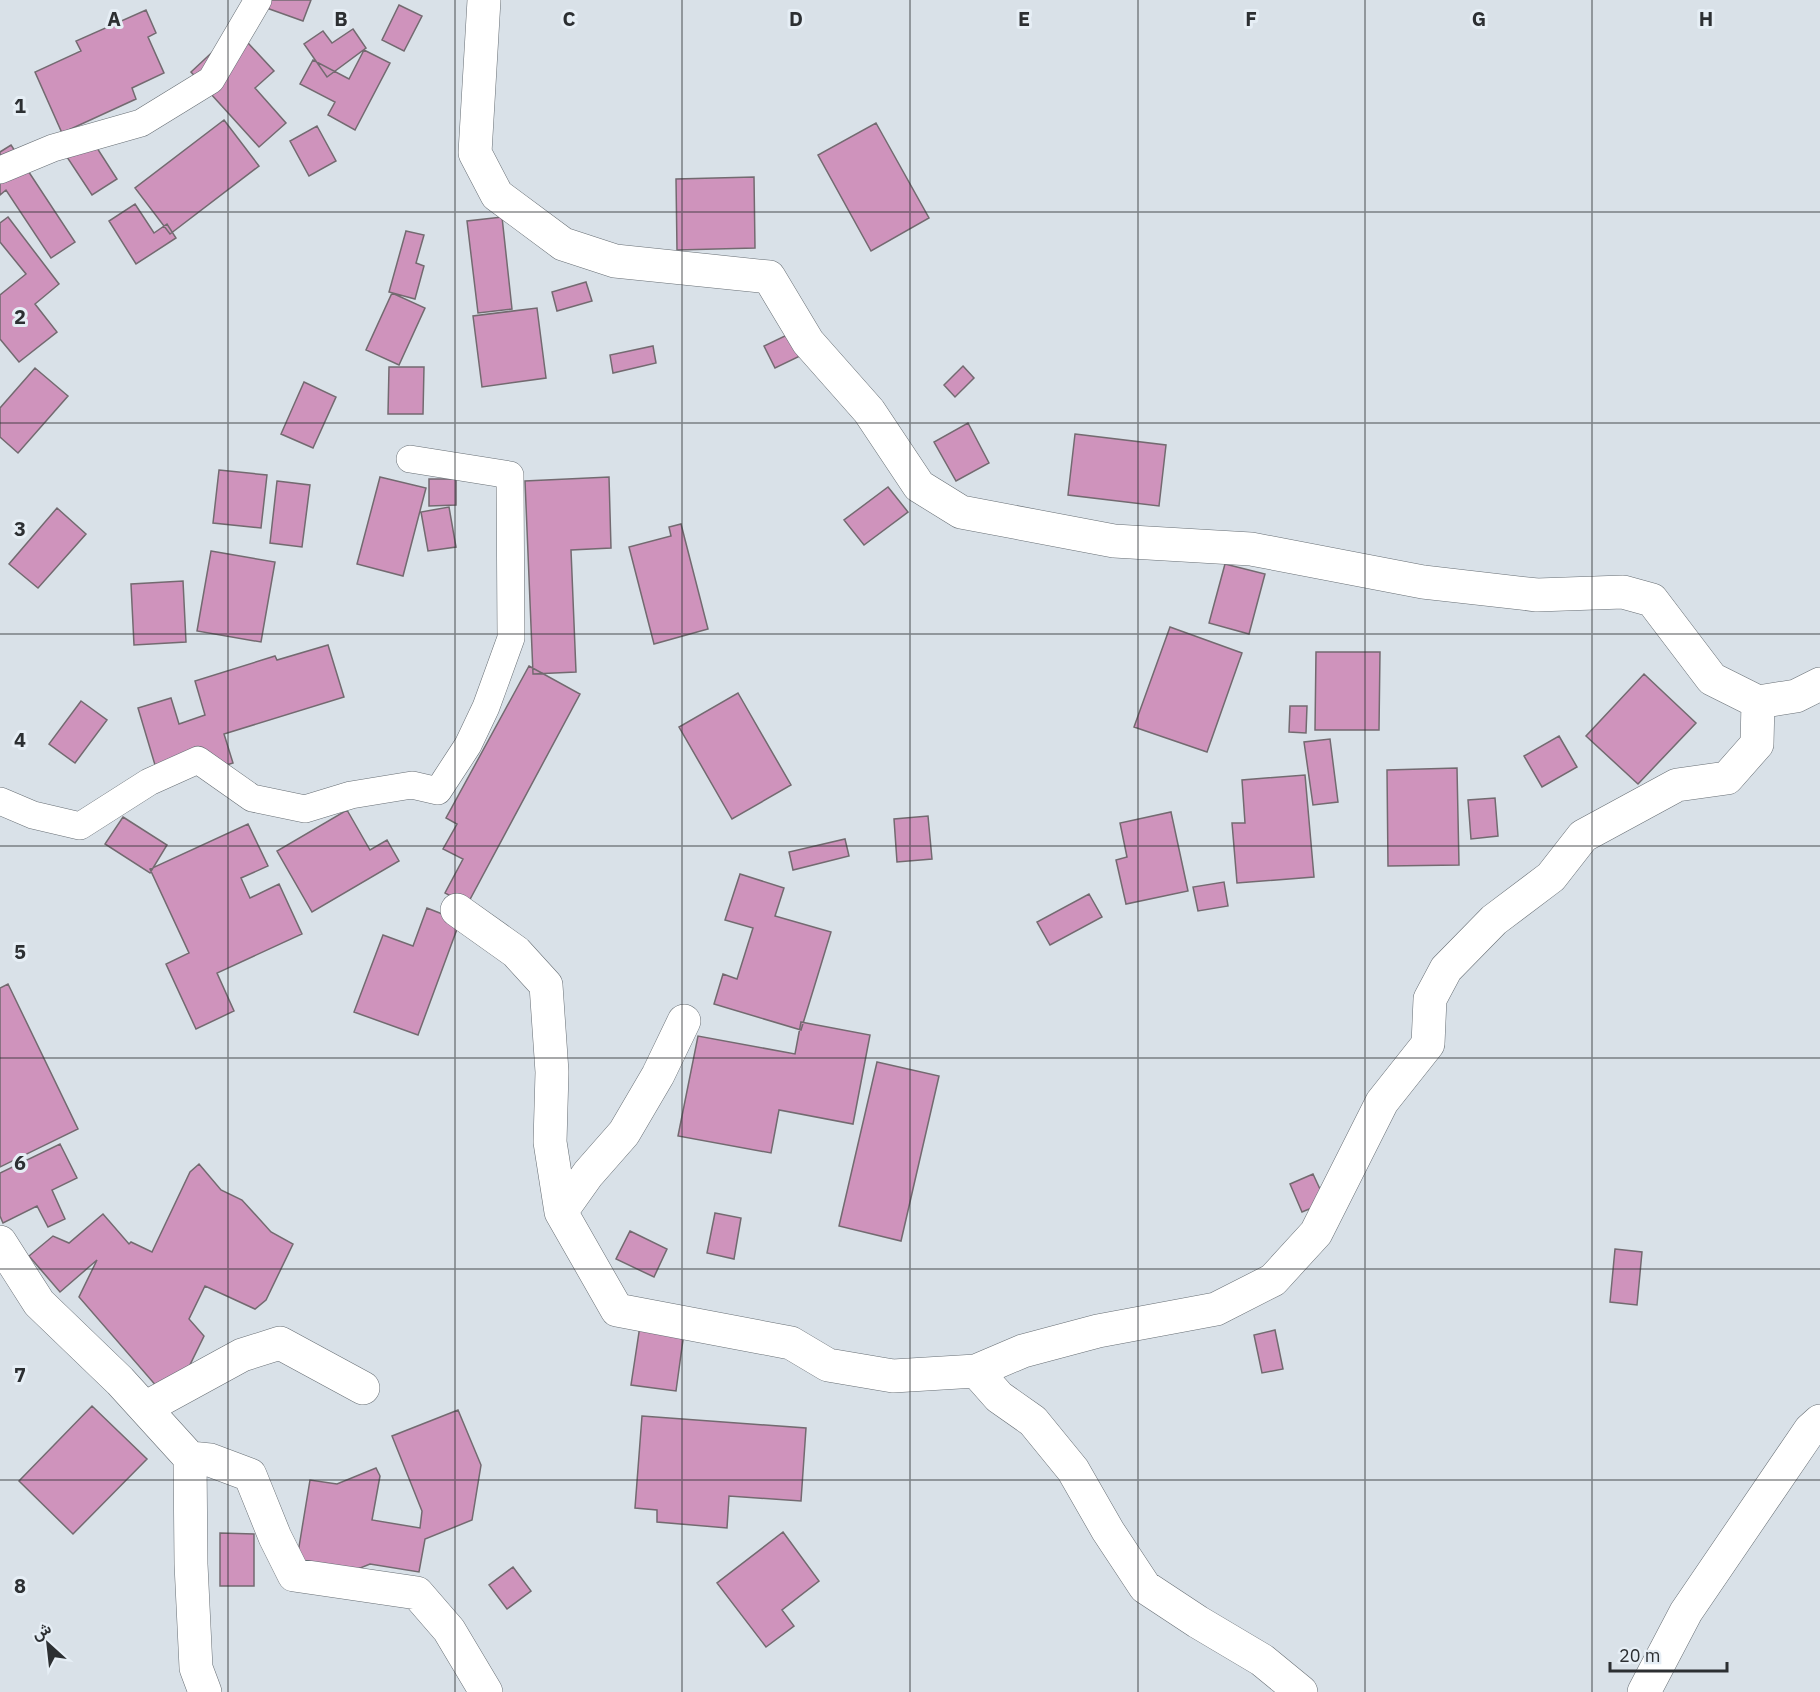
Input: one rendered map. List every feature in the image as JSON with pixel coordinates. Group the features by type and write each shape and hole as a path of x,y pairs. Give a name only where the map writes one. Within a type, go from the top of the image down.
{"street":[{"path":"0,170 53,148 141,123 211,80 258,0"},
{"path":"484,0 475,153 496,195 562,244 615,261 769,277 808,342 869,411 919,486 961,512 1114,541 1251,549 1423,582 1537,596 1623,592 1652,600 1712,679 1758,702 1796,696 1820,684"},
{"path":"0,801 33,815 80,826 149,782 198,760 252,798 304,809 351,795 412,785 438,791 468,745 482,716 511,638 510,475 410,459"},
{"path":"457,910 516,952 546,985 552,1072 550,1142 561,1212 617,1310 791,1343 828,1365 893,1376 976,1371 1023,1351 1098,1331 1216,1309 1273,1280 1316,1233 1382,1102 1428,1044 1430,999 1446,969 1494,920 1551,877 1583,836 1677,785 1727,778 1758,744 1758,702"},
{"path":"561,1212 588,1174 624,1132 658,1075 684,1021"},
{"path":"0,1242 39,1303 145,1408 190,1458 191,1564 196,1668 205,1692"},
{"path":"145,1408 242,1355 280,1343 363,1388"},
{"path":"976,1371 999,1397 1033,1421 1073,1470 1108,1531 1145,1587 1262,1660 1301,1692"},
{"path":"1644,1692 1686,1612 1810,1430 1820,1421"},
{"path":"190,1458 210,1460 250,1475 275,1537 294,1575 417,1593 449,1630 486,1692"}],"building":[{"path":"263,0 311,0 303,21 261,6"},
{"path":"399,5 422,16 404,51 382,40"},
{"path":"146,10 156,33 148,37 164,73 132,88 136,99 62,133 35,72 81,51 76,41"},
{"path":"353,29 366,48 327,77 304,44 323,31 332,43"},
{"path":"236,30 274,71 255,88 286,123 259,147 191,72"},
{"path":"364,50 390,63 355,130 328,115 335,102 300,84 313,60 349,79"},
{"path":"224,120 259,166 170,234 135,188"},
{"path":"876,123 929,218 871,251 818,155"},
{"path":"317,126 336,161 309,176 290,141"},
{"path":"88,134 117,179 92,195 63,151"},
{"path":"11,145 75,242 51,258 6,190 0,195 0,152"},
{"path":"754,177 755,248 677,250 676,179"},
{"path":"135,204 154,233 167,224 176,238 136,264 109,221"},
{"path":"8,217 59,284 35,304 57,332 19,362 0,339 0,295 26,274 0,242 0,223"},
{"path":"502,217 512,309 478,313 467,221"},
{"path":"406,231 424,235 416,263 424,266 415,299 389,292"},
{"path":"586,282 592,301 557,311 552,292"},
{"path":"392,293 425,308 399,365 366,350"},
{"path":"537,308 546,378 482,387 473,316"},
{"path":"789,334 800,356 775,368 764,346"},
{"path":"653,346 656,363 613,373 610,355"},
{"path":"963,366 974,378 955,397 944,385"},
{"path":"389,367 424,367 423,414 388,414"},
{"path":"35,368 68,396 18,453 0,437 0,408"},
{"path":"304,382 336,397 313,448 281,434"},
{"path":"968,423 989,463 956,481 934,442"},
{"path":"1075,434 1166,445 1159,506 1068,495"},
{"path":"219,470 267,475 261,528 213,523"},
{"path":"380,477 426,488 403,576 357,564"},
{"path":"609,477 611,548 571,550 576,672 533,674 525,481"},
{"path":"429,479 456,479 456,505 429,506"},
{"path":"277,481 310,485 302,547 270,543"},
{"path":"888,487 908,512 864,545 844,520"},
{"path":"449,507 456,547 428,551 421,512"},
{"path":"57,508 86,534 38,588 9,564"},
{"path":"681,524 708,629 654,644 629,547 671,536 669,527"},
{"path":"211,551 275,562 261,642 197,631"},
{"path":"1225,564 1265,574 1249,634 1209,623"},
{"path":"183,581 186,642 134,645 131,584"},
{"path":"1170,627 1242,653 1207,752 1134,727"},
{"path":"328,645 344,697 224,734 233,763 161,785 138,708 171,698 179,724 205,715 195,681 275,656 277,660"},
{"path":"1316,652 1380,652 1379,730 1315,730"},
{"path":"529,666 580,694 467,905 445,893 463,859 443,849 457,824 446,818"},
{"path":"1644,674 1696,723 1638,784 1586,736"},
{"path":"738,693 791,785 732,819 679,727"},
{"path":"81,701 107,720 75,763 49,744"},
{"path":"1290,706 1307,706 1306,733 1289,732"},
{"path":"1559,736 1577,767 1542,787 1524,756"},
{"path":"1330,739 1338,802 1313,805 1304,742"},
{"path":"1457,768 1459,865 1388,866 1387,770"},
{"path":"1305,775 1314,877 1237,883 1232,823 1245,823 1242,780"},
{"path":"1495,798 1498,836 1471,839 1468,800"},
{"path":"347,810 370,850 387,840 399,861 312,912 277,851"},
{"path":"1171,812 1188,891 1126,904 1116,860 1127,857 1120,823"},
{"path":"928,816 932,859 897,862 894,819"},
{"path":"123,817 167,845 150,873 105,844"},
{"path":"248,824 268,866 241,878 250,898 279,884 302,934 217,973 234,1011 196,1029 166,964 189,953 150,869"},
{"path":"845,839 849,856 793,870 789,852"},
{"path":"740,874 784,888 775,916 831,932 801,1030 714,1004 723,974 737,979 753,928 725,920"},
{"path":"1224,882 1228,906 1198,911 1193,887"},
{"path":"1089,894 1102,917 1050,945 1037,922"},
{"path":"427,908 460,921 418,1035 354,1012 383,935 413,946"},
{"path":"8,984 78,1129 0,1167 0,988"},
{"path":"801,1022 870,1035 853,1124 779,1110 771,1153 678,1136 698,1036 795,1054"},
{"path":"877,1062 939,1076 901,1241 839,1226"},
{"path":"60,1144 77,1178 52,1190 65,1219 48,1227 37,1206 3,1223 0,1216 0,1173"},
{"path":"199,1164 221,1190 242,1200 271,1232 293,1244 266,1300 255,1309 205,1286 189,1319 204,1336 183,1379 165,1396 79,1297 97,1260 60,1292 29,1256 53,1236 69,1243 103,1214 129,1244 131,1242 152,1252 190,1172"},
{"path":"1313,1174 1326,1202 1302,1212 1290,1184"},
{"path":"715,1213 741,1218 734,1259 707,1253"},
{"path":"630,1231 667,1249 654,1277 616,1259"},
{"path":"1615,1249 1642,1252 1637,1305 1610,1302"},
{"path":"641,1319 685,1325 676,1391 631,1385"},
{"path":"1275,1330 1283,1369 1262,1373 1254,1335"},
{"path":"92,1406 147,1459 73,1534 19,1481"},
{"path":"458,1410 481,1465 472,1520 425,1539 419,1572 370,1564 348,1573 296,1565 310,1480 337,1484 376,1468 380,1476 372,1520 420,1528 422,1511 392,1436"},
{"path":"642,1416 806,1428 801,1501 729,1496 727,1528 657,1522 657,1510 635,1508"},
{"path":"783,1532 819,1581 782,1610 794,1626 766,1647 717,1583"},
{"path":"220,1533 254,1534 254,1586 220,1586"},
{"path":"513,1567 531,1591 507,1609 489,1585"}]}
